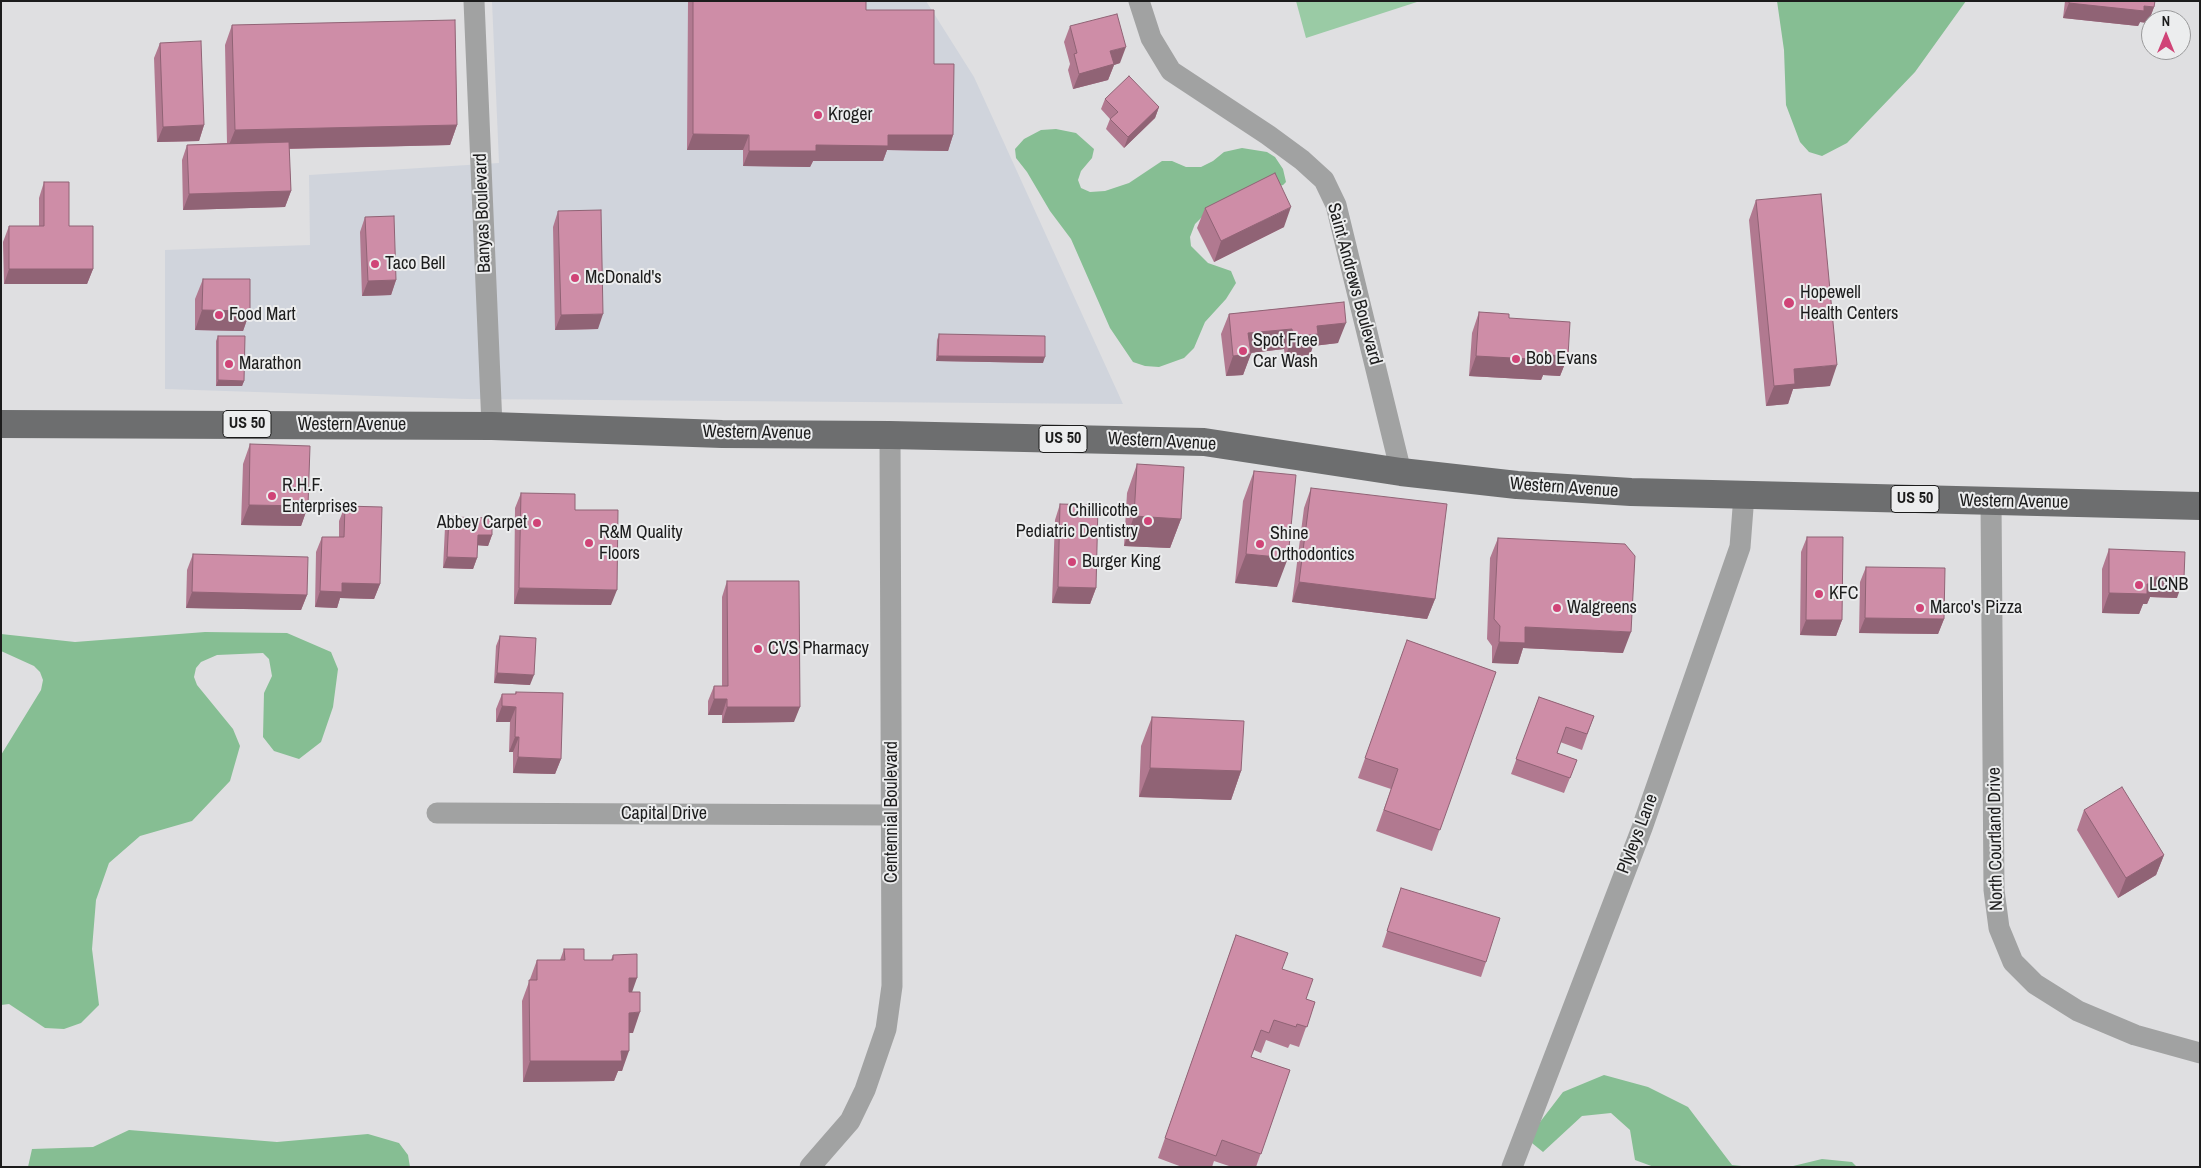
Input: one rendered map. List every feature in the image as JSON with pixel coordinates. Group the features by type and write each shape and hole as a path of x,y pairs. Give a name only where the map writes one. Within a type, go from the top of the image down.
{"main road":[{"name":"Western Avenue","path":"1,424 492,426 722,434 890,434 1204,442 1401,472 1516,485 1631,492 2200,506"}],"street":[{"name":"Banyas Boulevard","path":"474,1 492,426"},
{"name":"Saint Andrews Boulevard","path":"1140,1 1151,38 1171,70 1268,135 1302,160 1324,180 1336,205 1401,472"},
{"name":"Centennial Boulevard","path":"810,1167 850,1121 868,1081 886,1029 892,986 890,434"},
{"name":"Plyleys Lane","path":"1512,1167 1642,828 1740,547 1744,495"},
{"name":"North Courtland Drive","path":"1991,501 1994,890 1999,928 2013,962 2035,984 2078,1011 2135,1035 2200,1053"},
{"name":"Capital Drive","path":"437,813 891,815"}],"shaded area":[{"path":"492,1 926,1 974,77 1123,404 467,399 165,389 165,250 310,245 309,175 499,163"}],"green space":[{"path":"1296,1 1420,1 1306,38"},
{"path":"1777,1 1966,1 1915,72 1847,143 1822,156 1809,152 1800,142 1786,105 1784,50"},
{"path":"1056,129 1076,133 1094,149 1092,158 1081,171 1078,180 1081,188 1090,192 1105,191 1129,183 1162,161 1172,161 1186,167 1201,167 1213,161 1224,152 1242,148 1267,152 1275,157 1283,169 1286,182 1283,185 1225,203 1208,211 1195,224 1190,237 1191,246 1208,263 1231,271 1236,283 1226,299 1205,322 1194,348 1184,358 1159,367 1145,366 1133,362 1110,328 1071,239 1050,211 1027,172 1016,158 1015,149 1024,139 1041,130"},
{"path":"205,632 287,633 331,652 338,669 333,707 321,742 299,759 274,751 263,737 264,693 272,676 269,659 263,653 217,655 201,662 196,668 194,677 197,685 233,729 240,746 230,781 192,821 140,836 109,863 96,900 92,949 99,1005 81,1023 64,1029 45,1028 9,1004 1,1005 1,755 41,690 43,680 40,672 34,666 1,651 1,634 75,642"},
{"path":"1604,1075 1648,1087 1688,1107 1732,1165 1751,1167 1654,1167 1635,1160 1630,1130 1611,1113 1582,1116 1543,1152 1527,1139 1563,1092"},
{"path":"129,1130 277,1142 368,1134 399,1143 408,1155 410,1167 28,1167 32,1149 93,1147"},
{"path":"1822,1159 1852,1162 1857,1167 1789,1167"}],"building":[{"name":"Kroger","path":"693,1 866,1 866,10 934,10 934,64 954,64 953,135 888,135 888,146 816,145 816,151 749,151 749,135 693,134"},
{"path":"2069,1 2155,1 2154,7 2144,6 2144,10 2141,11 2069,3"},
{"path":"1117,14 1126,47 1110,51 1114,64 1079,74 1074,54 1077,53 1070,26"},
{"path":"455,20 457,125 235,130 232,25"},
{"path":"201,41 204,125 163,127 160,43"},
{"path":"1129,76 1159,107 1128,137 1110,119 1118,112 1105,99"},
{"path":"289,142 291,191 189,194 187,145"},
{"path":"1275,173 1291,207 1221,241 1205,208"},
{"path":"44,182 69,182 69,226 93,226 93,269 9,269 9,226 44,226"},
{"name":"Hopewell Health Centers","path":"1821,194 1837,365 1794,369 1795,384 1774,386 1756,200"},
{"name":"McDonald's","path":"601,210 603,314 561,315 558,211"},
{"name":"Taco Bell","path":"394,216 396,280 368,281 365,217"},
{"path":"203,279 250,279 250,311 202,310"},
{"path":"1344,302 1346,323 1317,326 1318,334 1293,337 1292,329 1248,333 1251,354 1233,356 1229,314"},
{"path":"1479,312 1509,314 1509,318 1570,322 1568,356 1548,355 1548,360 1476,356"},
{"path":"939,334 1045,336 1045,357 938,356"},
{"name":"Marathon","path":"218,336 245,336 244,381 218,380"},
{"path":"250,444 310,446 308,506 249,505"},
{"path":"1137,464 1184,467 1181,519 1134,516"},
{"path":"1254,471 1296,475 1288,558 1246,554"},
{"path":"1311,488 1447,504 1435,599 1299,582"},
{"path":"521,493 575,494 575,510 618,510 617,590 519,588"},
{"name":"Burger King","path":"1060,504 1098,505 1096,588 1058,587"},
{"path":"345,506 382,507 380,584 342,583 342,592 320,591 322,537 344,537"},
{"path":"449,517 492,518 492,535 478,535 477,558 447,557"},
{"name":"KFC","path":"1807,537 1843,537 1842,620 1806,620"},
{"name":"Walgreens","path":"1498,538 1625,544 1635,556 1631,632 1525,627 1525,643 1499,642 1500,626 1494,619"},
{"path":"2109,549 2185,552 2184,578 2155,577 2154,584 2147,584 2147,594 2109,593"},
{"path":"193,554 308,557 307,595 192,592"},
{"path":"1866,567 1945,568 1944,619 1865,618"},
{"name":"CVS Pharmacy","path":"727,581 799,581 800,707 727,707 727,699 714,699 714,686 728,686"},
{"path":"500,636 536,638 534,675 497,673"},
{"path":"1407,640 1496,672 1440,830 1384,810 1398,769 1365,758"},
{"path":"516,692 563,693 561,759 518,757 519,737 515,737 516,707 502,706 502,694 516,694"},
{"path":"1539,697 1594,716 1587,734 1566,727 1557,753 1577,760 1570,778 1516,759"},
{"path":"1152,717 1244,721 1241,771 1150,768"},
{"path":"2122,787 2164,855 2126,878 2084,810"},
{"path":"1401,888 1500,918 1486,962 1387,931"},
{"path":"1236,935 1288,953 1282,969 1313,979 1306,999 1315,1002 1307,1027 1297,1024 1296,1027 1274,1020 1269,1033 1261,1030 1251,1057 1290,1070 1261,1154 1222,1140 1216,1156 1165,1138"},
{"path":"564,949 584,949 584,960 613,960 613,955 637,954 637,978 629,978 629,992 640,992 640,1012 629,1013 629,1051 621,1051 622,1061 530,1061 529,980 537,980 537,960 565,960"}],"place":[{"name":"Kroger","path":"818,115"},
{"name":"Taco Bell","path":"375,264"},
{"name":"McDonald's","path":"575,278"},
{"name":"Hopewell Health Centers","path":"1789,303"},
{"name":"Food Mart","path":"219,315"},
{"name":"Spot Free Car Wash","path":"1243,351"},
{"name":"Bob Evans","path":"1516,359"},
{"name":"Marathon","path":"229,364"},
{"name":"R.H.F. Enterprises","path":"272,496"},
{"name":"Chillicothe Pediatric Dentistry","path":"1148,521"},
{"name":"Abbey Carpet","path":"537,523"},
{"name":"R&M Quality Floors","path":"589,543"},
{"name":"Shine Orthodontics","path":"1260,544"},
{"name":"Burger King","path":"1072,562"},
{"name":"LCNB","path":"2139,585"},
{"name":"KFC","path":"1819,594"},
{"name":"Walgreens","path":"1557,608"},
{"name":"Marco's Pizza","path":"1920,608"},
{"name":"CVS Pharmacy","path":"758,649"}]}
